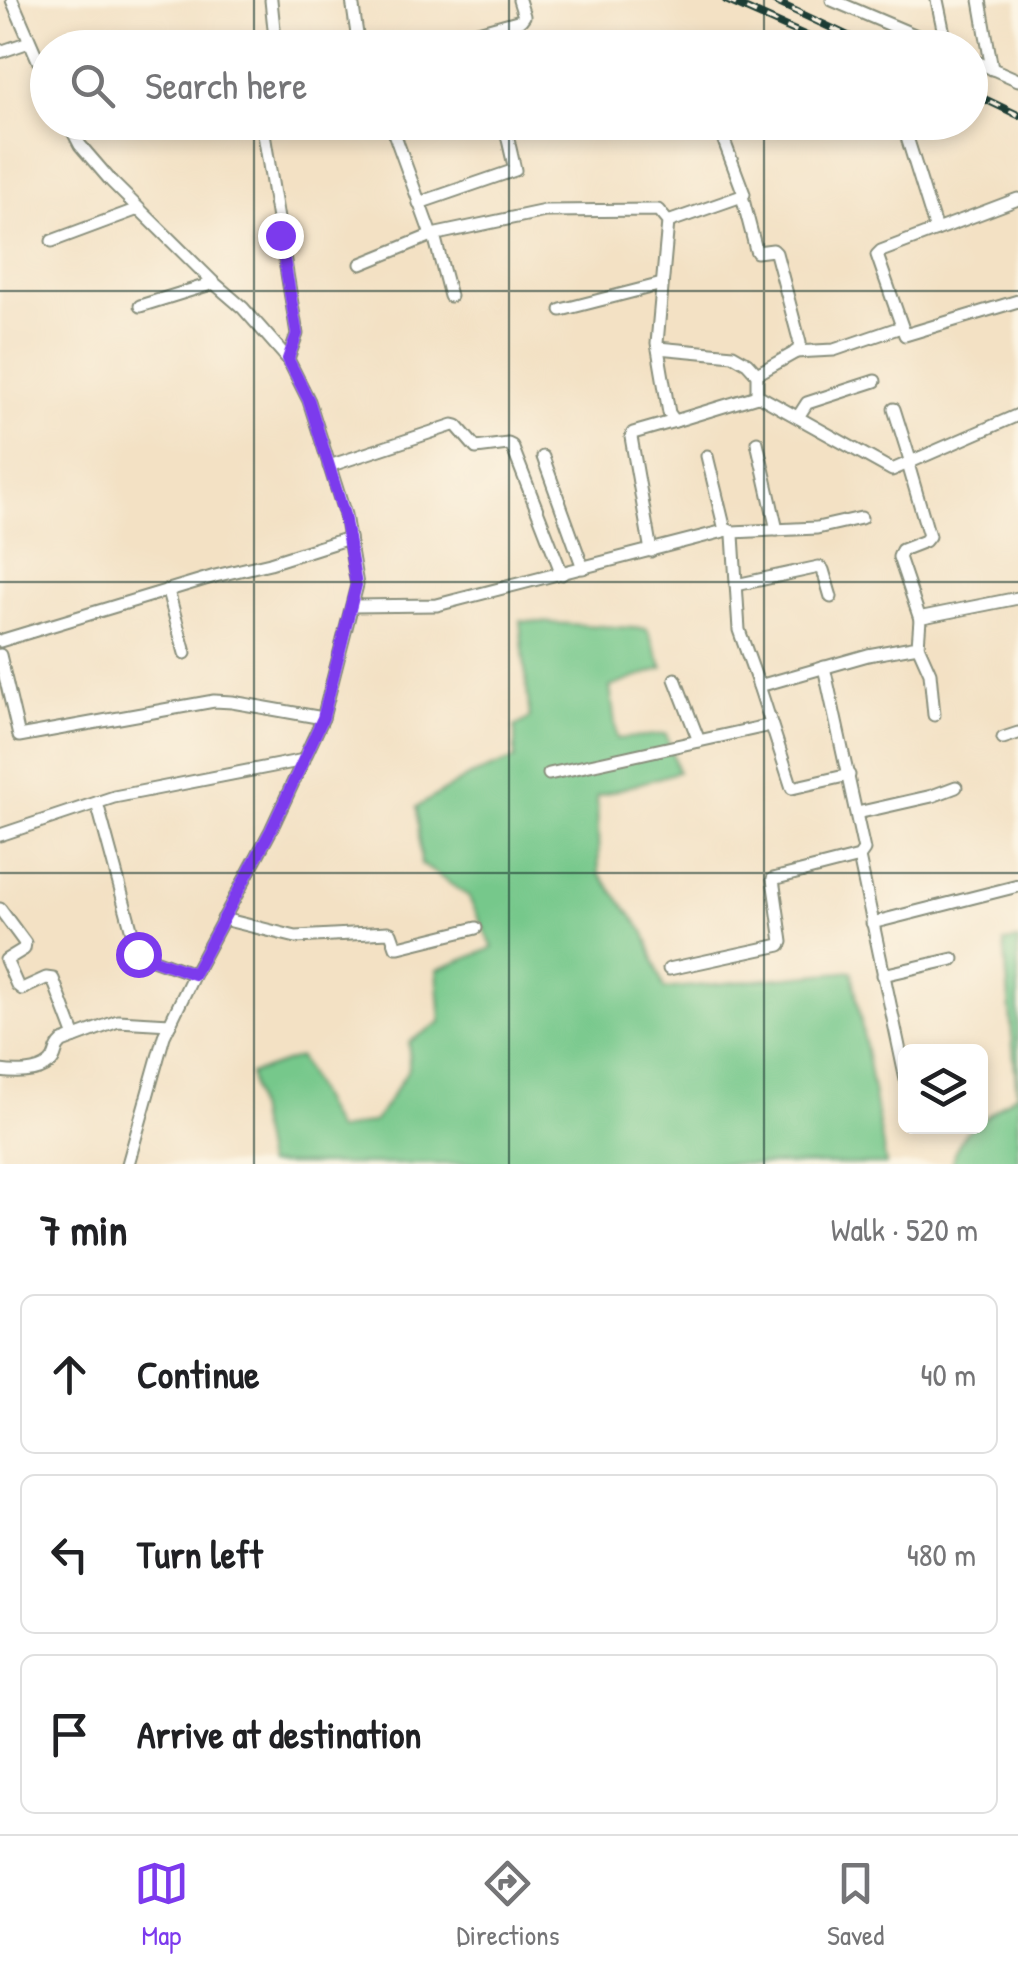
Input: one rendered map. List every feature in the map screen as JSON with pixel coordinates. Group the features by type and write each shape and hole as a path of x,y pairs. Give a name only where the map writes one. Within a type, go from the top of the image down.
{"street":[{"path":"0,52 29,42 12,0"},
{"path":"271,0 274,30"},
{"path":"352,0 356,30"},
{"path":"485,30 521,20 524,16 519,0"},
{"path":"832,0 903,30"},
{"path":"937,0 943,30"},
{"path":"980,0 985,30"},
{"path":"988,46 992,69"},
{"path":"988,67 1018,80"},
{"path":"77,140 138,209 243,308 288,359 309,401 330,466 344,515 356,585 323,718 271,830 164,1036 128,1164"},
{"path":"265,140 297,334 288,359"},
{"path":"396,140 434,235 450,296"},
{"path":"419,203 514,170 508,140"},
{"path":"724,140 743,191 756,250 776,253 800,344 795,352 758,374"},
{"path":"907,140 936,230"},
{"path":"668,222 742,196"},
{"path":"1018,199 877,255 903,333 1018,301"},
{"path":"361,264 434,235 545,211 656,208 668,222 658,348 669,413 675,421"},
{"path":"52,241 138,209"},
{"path":"140,306 214,283"},
{"path":"561,310 662,284"},
{"path":"795,352 838,349 901,328"},
{"path":"658,348 741,358 758,374 757,396"},
{"path":"798,417 807,403 875,380"},
{"path":"650,551 634,434 757,396 892,470 1018,415"},
{"path":"894,409 928,536 925,542 902,550 899,557 920,618 918,646 930,672 934,715"},
{"path":"330,466 453,425 476,448 508,444 562,574"},
{"path":"757,442 777,530"},
{"path":"707,456 729,531 739,630 792,788 849,775"},
{"path":"543,457 583,568"},
{"path":"352,606 437,605 729,531 817,528 861,518"},
{"path":"0,640 270,564 348,538"},
{"path":"736,585 819,567 831,597"},
{"path":"168,590 185,653"},
{"path":"920,618 1018,598"},
{"path":"760,686 868,655 918,646"},
{"path":"0,655 12,735 214,702 323,718"},
{"path":"669,969 778,946 782,942 773,879 859,857 864,850 824,667"},
{"path":"675,679 699,741"},
{"path":"549,774 772,726"},
{"path":"1003,738 1018,733"},
{"path":"0,836 114,798 304,760"},
{"path":"857,813 956,787"},
{"path":"96,803 138,954 194,974"},
{"path":"859,857 898,1044"},
{"path":"872,924 1018,886"},
{"path":"0,910 24,943 24,949 6,960 17,985 22,989 46,978 54,979 75,1037"},
{"path":"223,919 296,936 388,932 399,948 476,928"},
{"path":"883,974 953,958"},
{"path":"0,1070 22,1072 46,1065 53,1060 58,1044 118,1021 170,1024"}],"green space":[{"path":"520,621 647,629 663,668 610,687 617,739 666,734 678,772 597,796 599,873 645,933 664,989 852,971 886,1164 266,1164 250,1074 299,1057 336,1131 375,1121 409,1069 409,1042 441,1022 437,970 493,948 468,896 421,864 417,807 468,777 515,759 515,727 530,718"},
{"path":"1018,940 1018,1164 951,1164 964,1134 988,1134 988,1116 1017,1093 1004,942"}],"railway":[{"path":"726,0 793,30"},
{"path":"772,0 836,30"},
{"path":"988,101 1018,115"}],"route":[{"path":"138,954 194,974 271,830 323,718 356,585 344,515 309,401 288,359 297,334 280,235"}]}
